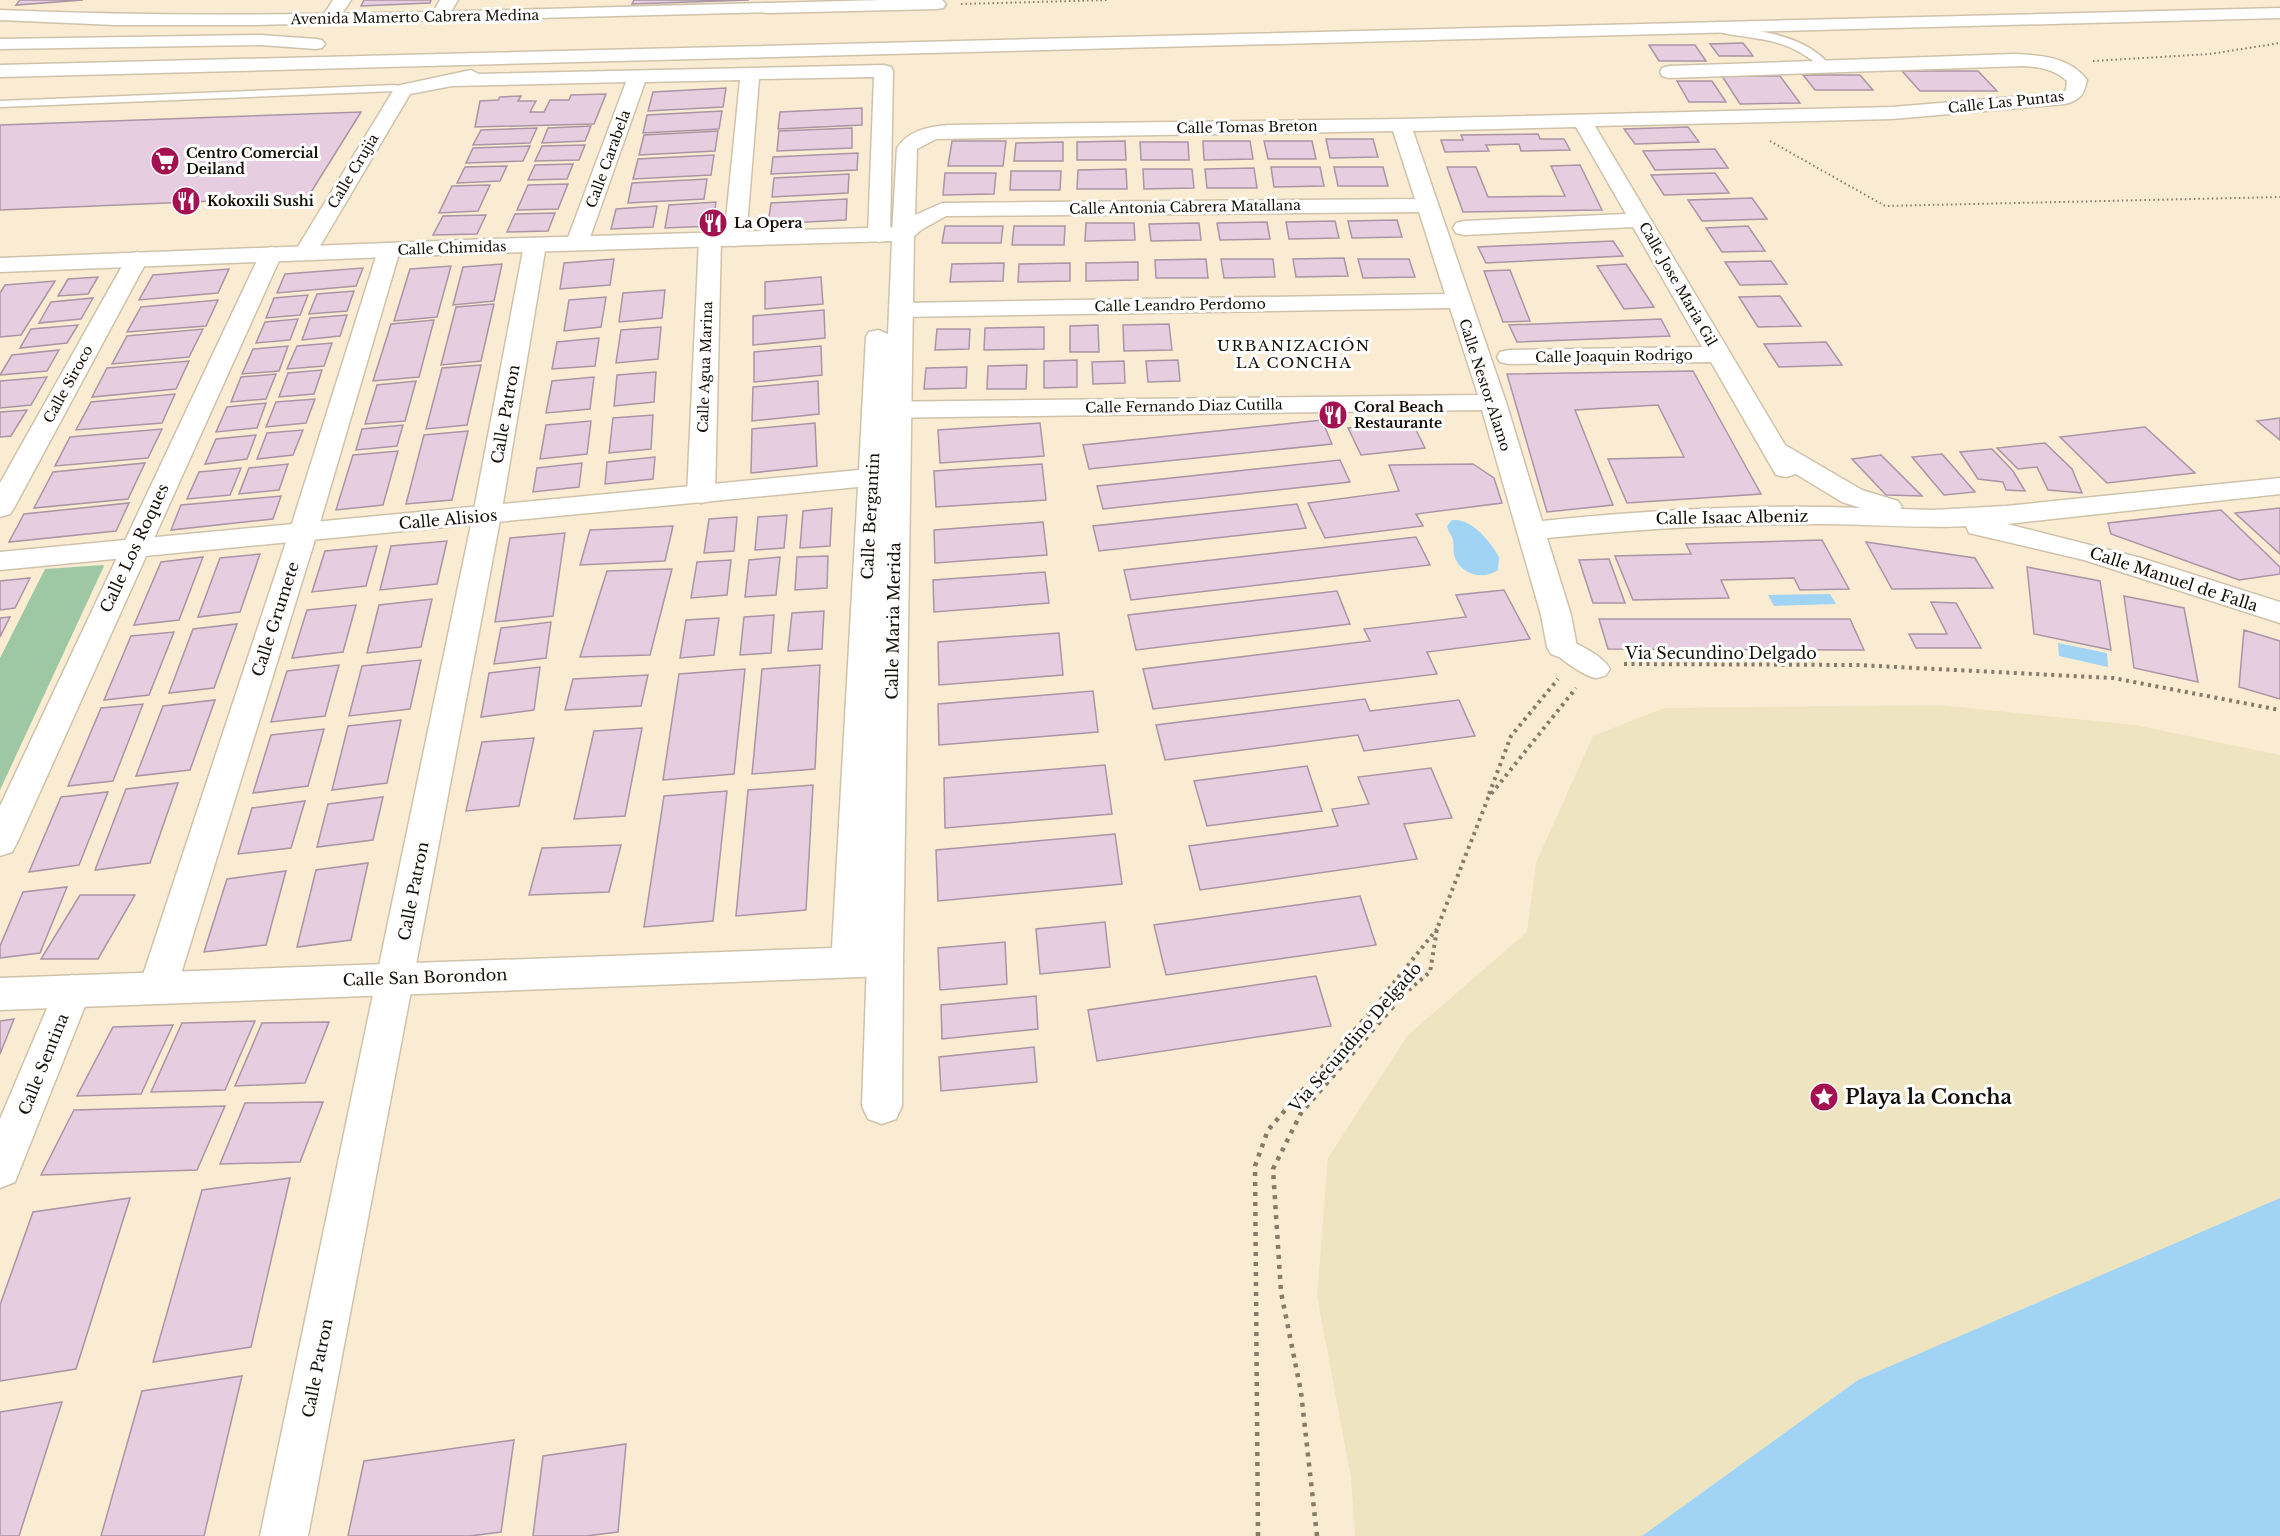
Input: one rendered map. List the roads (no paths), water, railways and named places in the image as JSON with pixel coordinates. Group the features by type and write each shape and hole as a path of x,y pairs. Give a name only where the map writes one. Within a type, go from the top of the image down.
{"main road":[{"path":"330,19 342,0"},
{"path":"441,16 449,0"},
{"path":"0,53 2157,0"},
{"name":"Avenida Mamerto Cabrera Medina","path":"0,15 115,20 330,19 768,4 937,4"},
{"path":"0,71 2280,13"},
{"path":"0,37 114,41"},
{"path":"0,44 261,40 324,45"},
{"path":"0,85 99,77 887,57 1001,47"},
{"name":"Calle Las Puntas","path":"1581,119 1892,113 2065,98 2074,93 2077,80 2063,68 2052,63 2014,60 1669,72"},
{"path":"403,90 484,74 660,64"},
{"name":"Calle Bergantin","path":"750,73 884,71 891,234 880,276 887,409 879,638"},
{"path":"449,80 750,73 735,239"},
{"name":"Calle Carabela","path":"577,243 638,75"},
{"name":"Calle Crujia","path":"305,253 403,90"},
{"name":"Calle Tomas Breton","path":"905,186 907,148 914,139 948,130 1401,125 1581,119"},
{"name":"Calle Jose Maria Gil","path":"1581,119 1812,515"},
{"name":"Calle Nestor Alamo","path":"1401,125 1493,402 1556,615 1562,647"},
{"path":"887,409 901,310 891,234 905,186"},
{"path":"905,186 912,195 942,210"},
{"name":"Calle Antonia Cabrera Matallana","path":"942,210 1428,205"},
{"path":"891,234 942,210"},
{"path":"1464,228 1641,220"},
{"name":"Calle Chimidas","path":"1,266 271,254 891,234"},
{"name":"Calle Agua Marina","path":"701,495 710,240"},
{"name":"Calle Patron","path":"284,1536 487,515 535,245"},
{"name":"Calle Grumete","path":"158,987 303,532 389,250"},
{"name":"Calle Los Roques","path":"0,843 271,254"},
{"name":"Calle Siroco","path":"0,508 137,260"},
{"name":"Calle Leandro Perdomo","path":"901,310 1458,301"},
{"name":"Calle Joaquin Rodrigo","path":"1509,357 1719,354"},
{"name":"Calle Fernando Diaz Cutilla","path":"887,409 1493,402"},
{"name":"Calle Jose Maria Gil","path":"1775,450 1852,496 1934,519"},
{"name":"Calle Alisios","path":"0,561 701,495 884,475"},
{"name":"Calle Isaac Albeniz","path":"1531,531 1641,519 1812,515 1934,519 2280,486"},
{"path":"2109,504 2095,512 2094,529 2103,545 2128,563"},
{"name":"Calle Isaac Albeniz","path":"1934,519 2067,545"},
{"name":"Calle Manuel de Falla","path":"2067,545 2280,613"},
{"name":"Calle Maria Merida","path":"879,638 868,961 882,1106"},
{"name":"Calle San Borondon","path":"0,994 868,961"},
{"name":"Calle Sentina","path":"0,1169 72,991"}],"street":[{"path":"1562,647 1598,669"}],"lane":[{"path":"1705,28 1776,36 1804,48 1825,65"},
{"path":"0,104 394,88 403,90"}],"water":[{"path":"1452,520 1467,523 1480,532 1499,557 1498,570 1479,575 1472,574 1461,567 1454,555 1453,540 1447,526"},
{"path":"1830,594 1836,604 1774,606 1768,595"},
{"path":"2058,643 2107,653 2108,667 2059,656"},
{"path":"2280,1198 2280,1536 1642,1536 1858,1380"}],"place":[{"name":"Centro Comercial Deiland","path":"165,161"},
{"name":"Kokoxili Sushi","path":"186,201"},
{"name":"La Opera","path":"713,223"},
{"name":"Coral Beach Restaurante","path":"1333,415"},
{"name":"Playa la Concha","path":"1824,1097"}],"district":[{"name":"URBANIZACIÓN LA CONCHA","path":"1294,354"}]}
